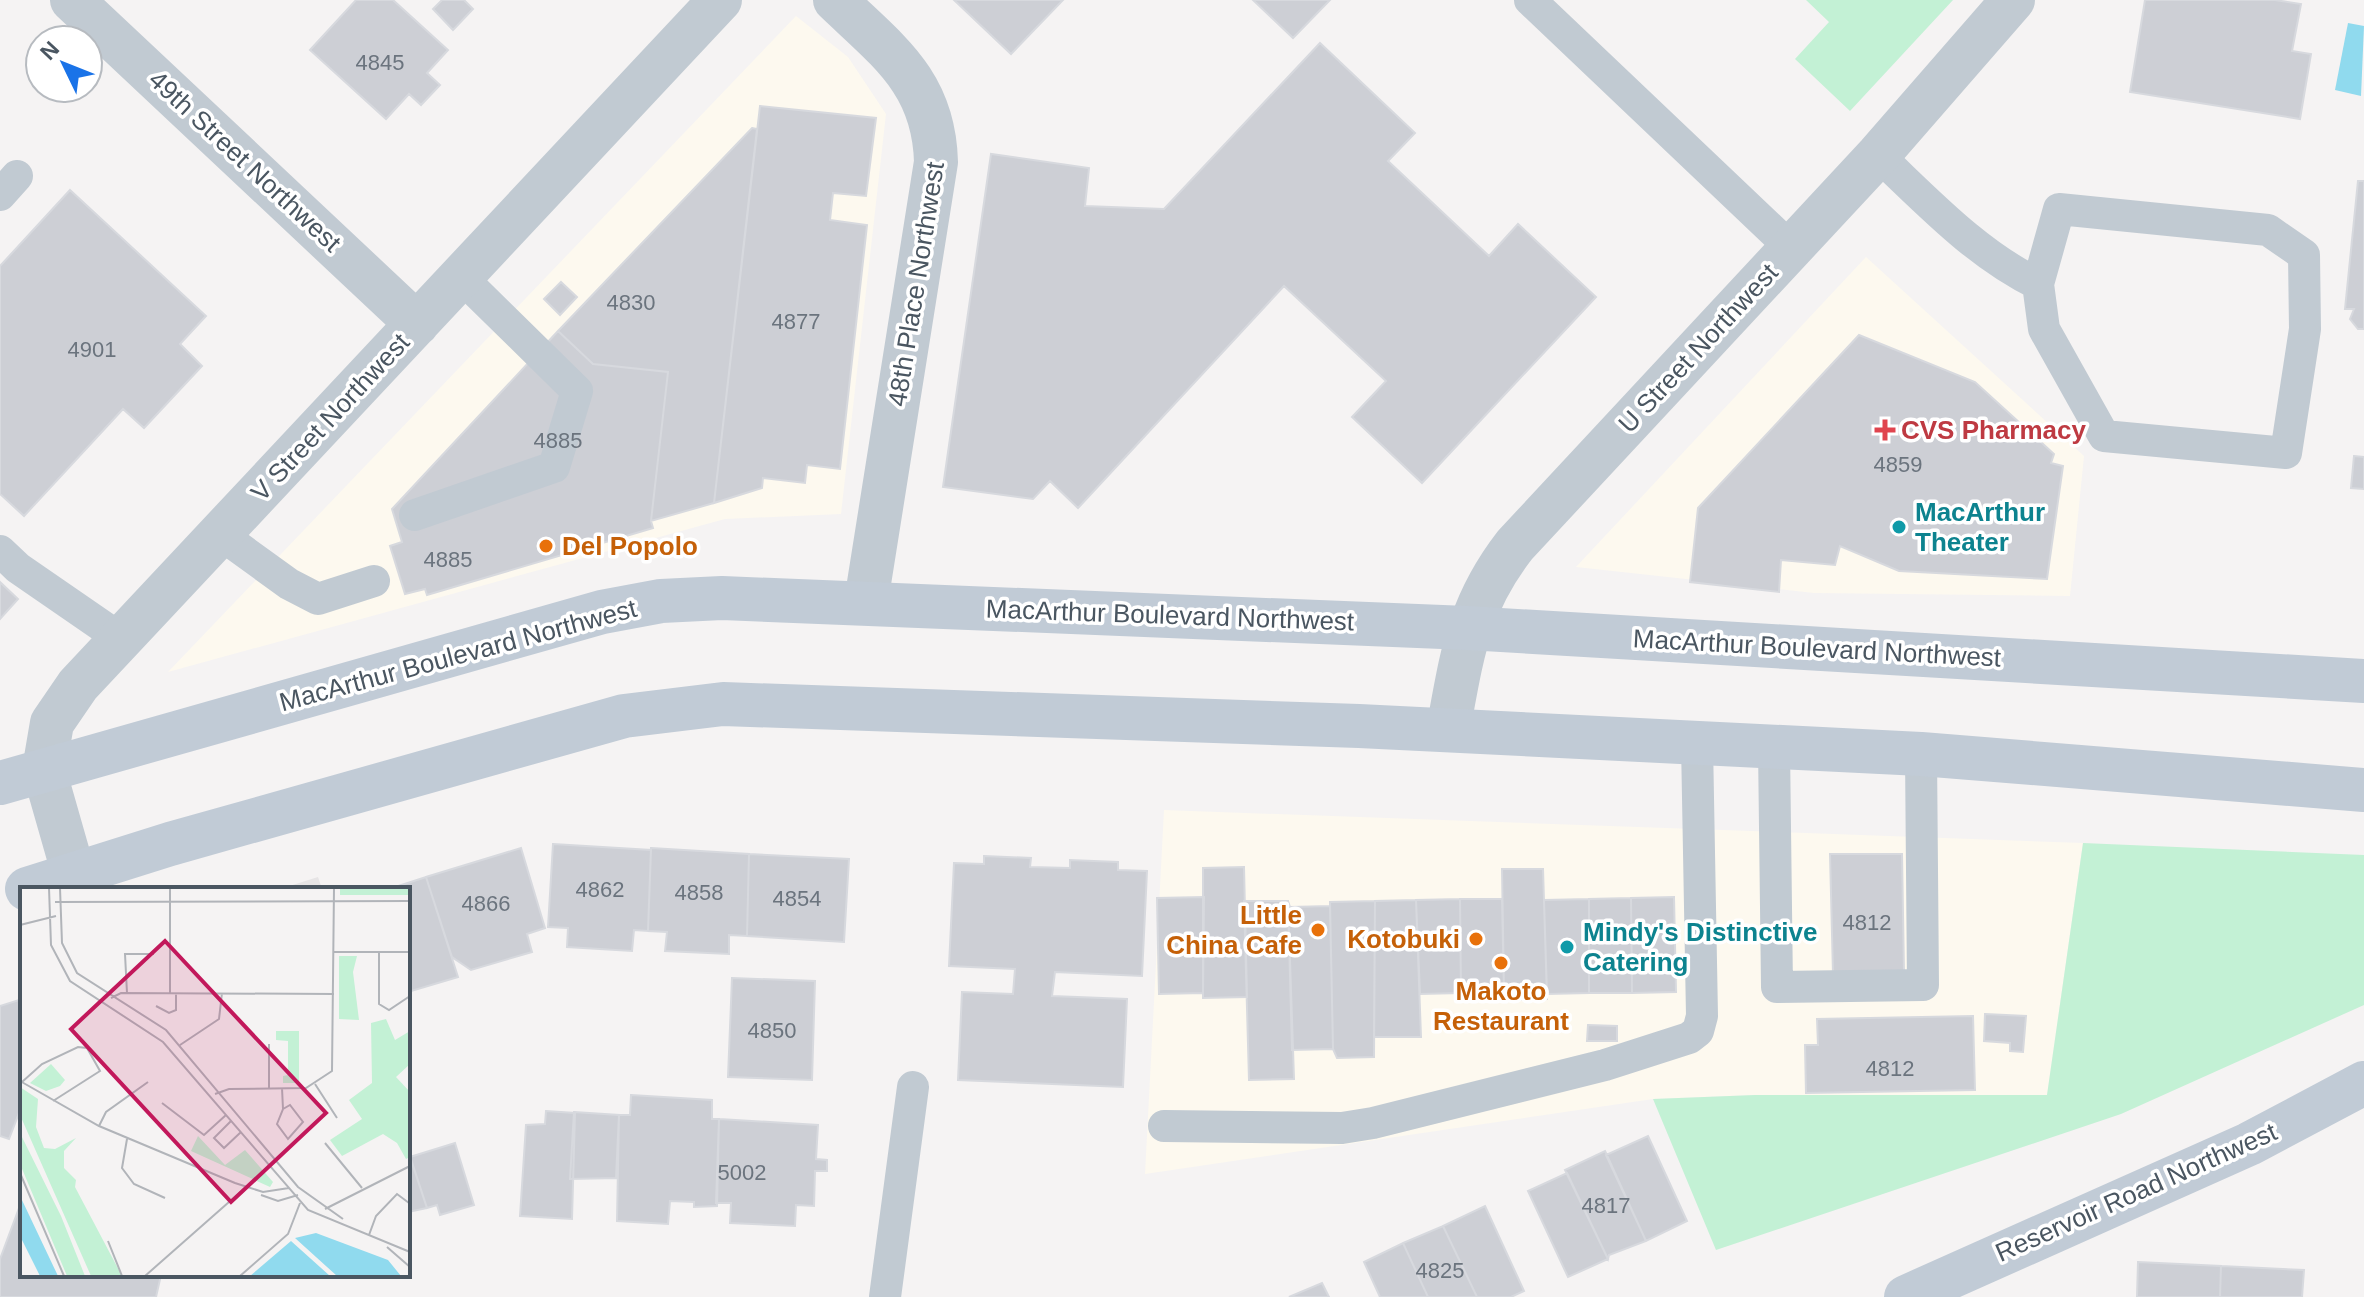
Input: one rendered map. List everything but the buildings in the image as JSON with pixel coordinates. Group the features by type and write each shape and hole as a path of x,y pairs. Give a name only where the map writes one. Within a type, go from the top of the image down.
{"main road":[{"name":"MacArthur Boulevard Northwest","path":"0,783 602,612 661,601 722,598 1467,628 2364,681"},
{"path":"34,887 544,738 674,708 723,704 1448,730 1921,754 2364,790"},
{"path":"0,897 20,891"},
{"name":"Reservoir Road Northwest","path":"1906,1297 2249,1144 2362,1089"}],"street":[{"name":"49th Street Northwest","path":"72,0 417,324"},
{"name":"V Street Northwest","path":"74,875 44,770 52,723 78,685 720,0"},
{"name":"48th Place Northwest","path":"835,0 909,72 922,92 936,138 936,162 866,602"},
{"name":"U Street Northwest","path":"1448,730 1467,628 1491,575 1515,545 1878,155 2013,0"}],"lane":[{"path":"1530,0 1791,248"},
{"path":"1878,155 1948,221 2012,271 2038,284"},
{"path":"2059,209 2268,230 2304,255 2305,329 2286,453 2104,436 2044,329 2038,284 2059,209"},
{"path":"415,515 554,467 577,391 461,277"},
{"path":"220,534 289,584 318,599 374,581"},
{"path":"0,551 18,568 121,639"},
{"path":"1164,1126 1342,1128 1373,1123 1605,1065 1689,1038 1698,1031 1702,1016 1697,743"},
{"path":"1774,747 1777,987 1923,985 1921,754"},
{"path":"885,1297 913,1087"}],"shaded area":[{"path":"796,16 848,57 886,114 841,514 725,519 168,672"},
{"name":"CVS Pharmacy","path":"1866,257 2084,456 2070,596 1814,593 1576,567"},
{"path":"1164,810 2083,843 2047,1096 1755,1095 1653,1099 1145,1174"},
{"path":"318,877 321,887 286,887"}],"green space":[{"path":"1806,0 1953,0 1850,111 1795,59 1829,22"},
{"path":"2083,843 2364,855 2364,1005 2121,1114 1716,1250 1653,1099 1755,1095 2047,1095"}],"water":[{"path":"2348,23 2364,26 2361,96 2335,90"}],"place":[{"name":"CVS Pharmacy","path":"1885,430"},
{"name":"MacArthur Theater","path":"1899,527"},
{"name":"Del Popolo","path":"546,546"},
{"name":"Little China Cafe","path":"1318,930"},
{"name":"Kotobuki","path":"1476,939"},
{"name":"Mindy's Distinctive Catering","path":"1567,947"},
{"name":"Makoto Restaurant","path":"1501,963"}]}
